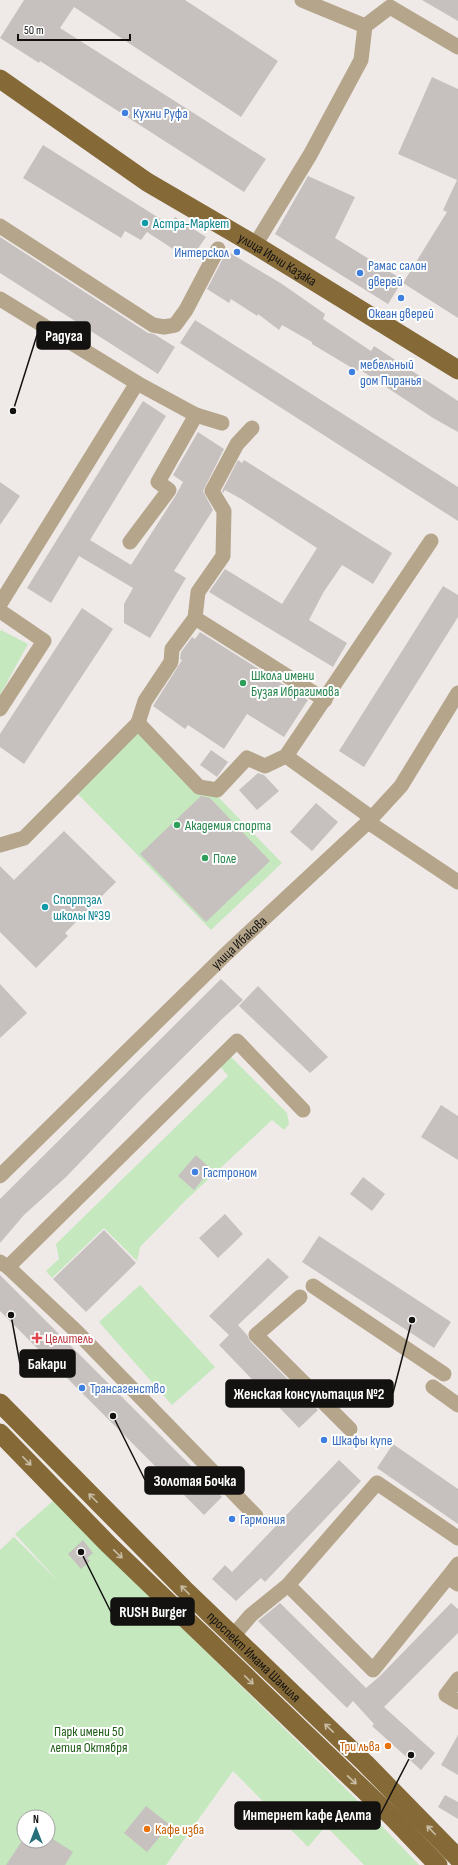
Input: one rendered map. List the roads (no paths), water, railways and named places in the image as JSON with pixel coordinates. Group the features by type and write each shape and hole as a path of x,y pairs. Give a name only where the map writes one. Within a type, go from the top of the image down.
{"main road":[{"name":"улица Ирчи Казака","path":"0,80 147,182 255,245 458,370"},
{"name":"проспект Имама Шамиля","path":"0,1404 233,1636 365,1763 458,1858"},
{"name":"проспект Имама Шамиля","path":"0,1433 108,1544 392,1818 438,1865"}],"street":[{"path":"302,0 365,26"},
{"path":"255,245 310,155 361,60 365,26 390,7 458,47"},
{"path":"0,226 153,325 164,327 176,325 186,310 218,249"},
{"path":"0,299 137,383 196,415 222,423"},
{"path":"0,604 137,383"},
{"path":"130,542 169,490 158,482 196,415"},
{"path":"0,845 24,838 138,723 145,701 171,662 172,649 196,618 198,592 223,556 224,511 212,491 237,444 252,428"},
{"path":"138,723 199,787 217,790 247,758 265,766 286,756 431,541"},
{"path":"0,611 44,641 0,709"},
{"path":"196,618 325,700"},
{"name":"улица Ибакова","path":"0,1176 226,954 370,820 401,786 458,693"},
{"path":"286,756 370,820 458,882"},
{"path":"256,1516 77,1332 4,1264 237,1041 303,1110"},
{"path":"313,1286 444,1374"},
{"path":"300,1297 256,1335 350,1429"},
{"path":"433,1387 458,1404"},
{"path":"233,1636 251,1615 288,1585 377,1483 458,1538"},
{"path":"288,1585 373,1670 453,1580 458,1564"},
{"path":"458,1679 446,1695 458,1702"}],"place":[{"name":"Кухни Руфа","path":"125,113"},
{"name":"Астра-Маркет","path":"145,223"},
{"name":"Интерскол","path":"237,252"},
{"name":"Рамас салон дверей","path":"360,273"},
{"name":"Океан дверей","path":"401,298"},
{"name":"мебельный дом Пиранья","path":"352,372"},
{"name":"Радуга","path":"13,411"},
{"name":"Школа имени Бузая Ибрагимова","path":"243,683"},
{"name":"Академия спорта","path":"177,825"},
{"name":"Поле","path":"205,858"},
{"name":"Спортзал школы №39","path":"45,907"},
{"name":"Гастроном","path":"195,1172"},
{"name":"Бакари","path":"11,1315"},
{"name":"Женская консультация №2","path":"412,1320"},
{"name":"Целитель","path":"37,1338"},
{"name":"Трансагенство","path":"82,1388"},
{"name":"Золотая Бочка","path":"113,1416"},
{"name":"Шкафы купе","path":"324,1440"},
{"name":"Гармония","path":"232,1519"},
{"name":"RUSH Burger","path":"81,1552"},
{"name":"Три льва","path":"388,1746"},
{"name":"Интернет кафе Делта","path":"411,1755"},
{"name":"Кафе изба","path":"147,1829"}],"park label":[{"name":"Парк имени 50 летия Октября","path":"89,1740"}]}
